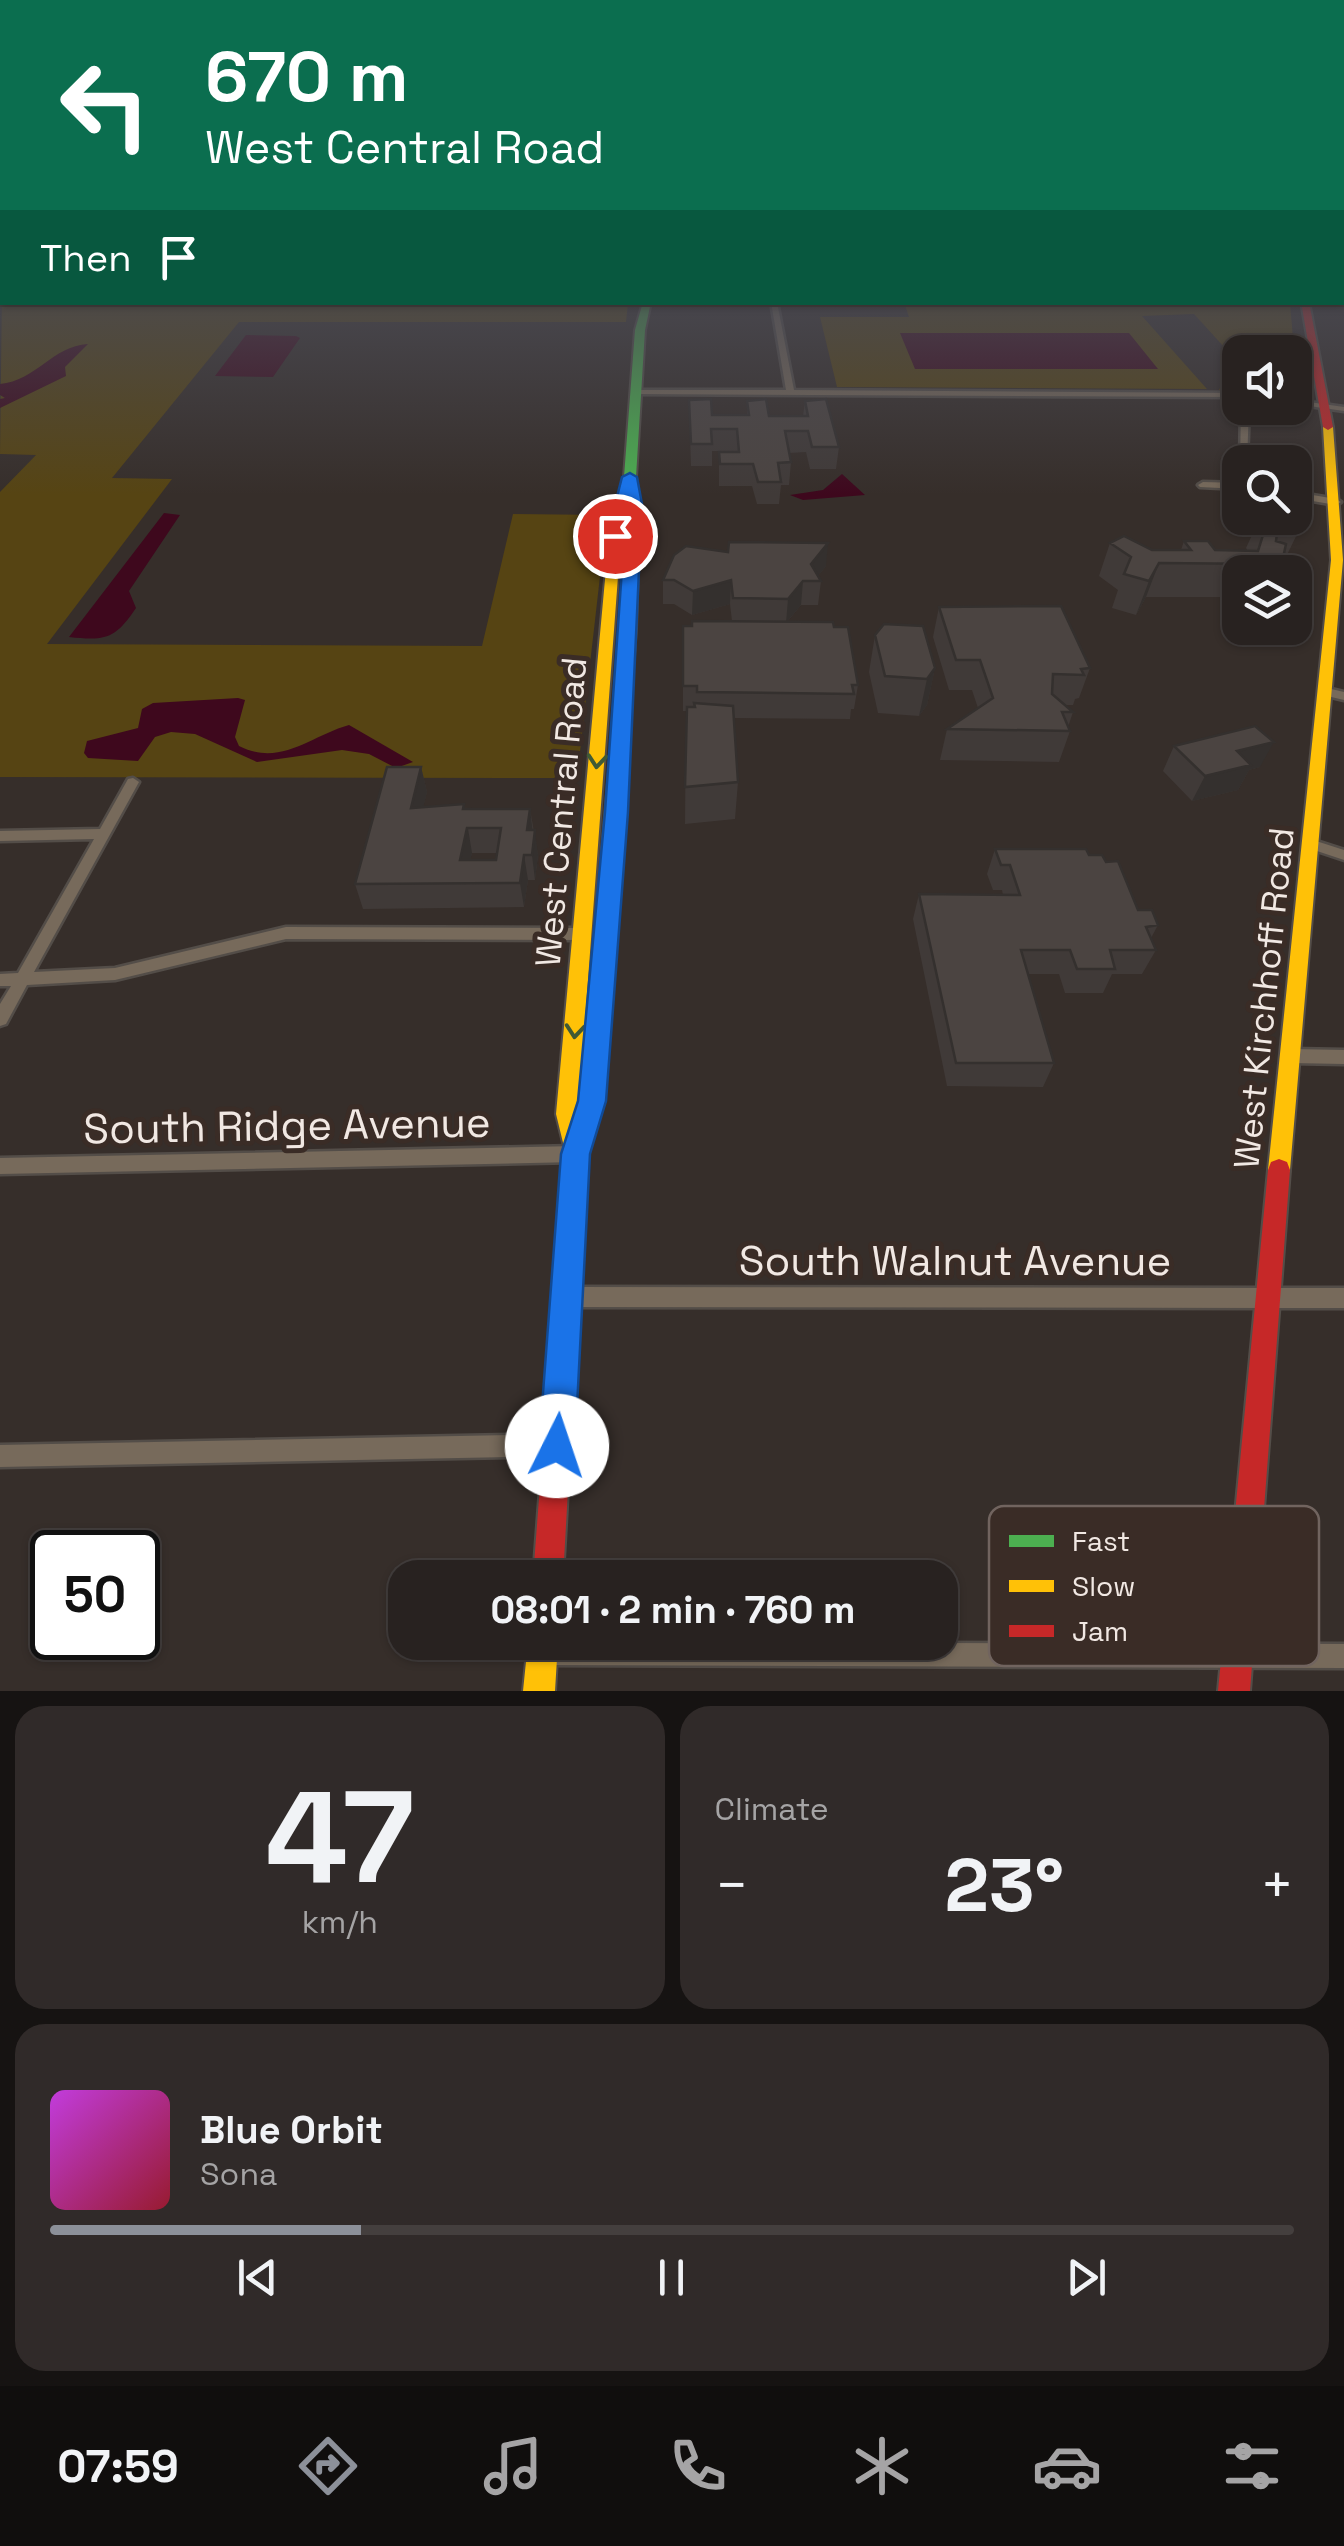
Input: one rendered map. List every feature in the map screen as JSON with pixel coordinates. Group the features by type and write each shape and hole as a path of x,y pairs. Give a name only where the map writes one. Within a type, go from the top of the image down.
{"main road":[{"name":"West Central Road","path":"576,1154 568,1114 615,536 630,477 639,338"},
{"name":"West Kirchhoff Road","path":"1250,1506 1266,1297 1313,845 1336,694 1340,560 1335,408 1317,338"},
{"name":"West Central Road","path":"549,1560 576,1154 592,1101 608,917 629,629 634,504 630,477"},
{"path":"540,1691 542,1660"},
{"name":"West Kirchhoff Road","path":"1234,1691 1237,1666"}],"street":[{"path":"780,338 790,392"},
{"path":"636,392 1222,395"},
{"path":"1203,486 1222,486"},
{"path":"1312,498 1336,502"},
{"path":"0,1019 134,782"},
{"path":"0,836 104,834"},
{"path":"1313,845 1344,855"},
{"path":"0,980 116,974 286,933 583,934"},
{"path":"1292,1056 1344,1057"},
{"name":"South Ridge Avenue","path":"0,1166 576,1154"},
{"name":"South Walnut Avenue","path":"566,1297 1344,1298"},
{"path":"0,1456 557,1446"},
{"path":"958,1652 989,1652"},
{"path":"1319,1656 1344,1656"}],"shaded area":[{"path":"1,338 226,338 112,478 172,479 47,644 482,646 513,514 607,515 577,778 0,777 0,492 36,455 0,454"},
{"path":"244,338 300,338 273,377 215,376"},
{"path":"825,338 1162,338 1207,389 837,387"},
{"path":"902,338 1133,338 1158,369 915,369"},
{"path":"88,344 65,367 66,376 0,408 0,399 5,398 0,395 0,384 24,377 75,346"},
{"path":"842,474 865,495 803,500 790,495 823,490"},
{"path":"164,513 180,515 129,591 136,608 129,618 109,636 69,637"},
{"path":"245,700 235,737 239,746 254,752 295,748 349,725 413,762 396,768 369,754 342,750 257,762 195,734 171,732 155,737 138,761 88,758 84,753 87,741 138,728 142,709 153,703"}],"building":[{"path":"711,399 712,415 749,415 747,401 766,399 769,416 808,416 805,401 826,399 839,447 812,447 808,431 785,431 791,462 778,463 781,482 758,482 753,464 720,464 719,452 739,452 737,429 711,429 712,444 691,444 689,400"},
{"path":"1263,535 1277,535 1276,541 1286,544 1284,555 1222,555 1222,564 1159,563 1149,581 1124,574 1131,557 1110,543 1124,536 1152,550 1191,550 1184,541 1208,541 1215,550 1258,551"},
{"path":"729,542 828,543 811,564 821,581 803,581 788,599 733,598 731,580 693,591 674,580 663,580 674,555 686,546 728,552"},
{"path":"1061,606 1090,668 1081,669 1084,675 1053,674 1052,694 1073,712 1062,712 1070,731 947,729 993,698 980,660 956,660 939,607"},
{"path":"692,621 833,622 834,627 848,627 858,685 852,685 854,694 697,692 697,686 683,686 683,626 692,626"},
{"path":"884,624 923,626 935,668 927,679 885,676 875,635"},
{"path":"694,703 733,706 738,782 685,787 687,707 695,707"},
{"path":"1255,726 1274,742 1237,751 1251,765 1205,776 1174,746"},
{"path":"387,767 421,767 411,808 464,804 463,809 530,809 527,830 535,830 532,855 524,855 520,883 355,884","holes":["467,828 501,828 496,860 460,860"]},
{"path":"995,849 1086,849 1089,855 1102,855 1106,862 1118,861 1138,910 1152,910 1158,925 1146,927 1156,950 1110,950 1115,969 1077,969 1070,950 1021,950 1054,1063 956,1063 919,894 1020,895 1010,865 1001,865"}],"traffic: fast":[{"path":"589,1111 629,629 634,504 630,477 639,338"}],"traffic: slow":[{"path":"1279,1170 1337,560 1328,427"},
{"path":"575,1152 567,1114 615,536 630,477"},
{"path":"539,1691 542,1660"}],"traffic: jam":[{"path":"1312,338 1328,427"},
{"path":"549,1560 576,1154 589,1111"},
{"path":"1250,1506 1279,1170"},
{"path":"1234,1691 1236,1666"}],"route":[{"path":"557,1446 576,1154 592,1101 625,696 634,504 630,477 620,504 615,536"}]}
